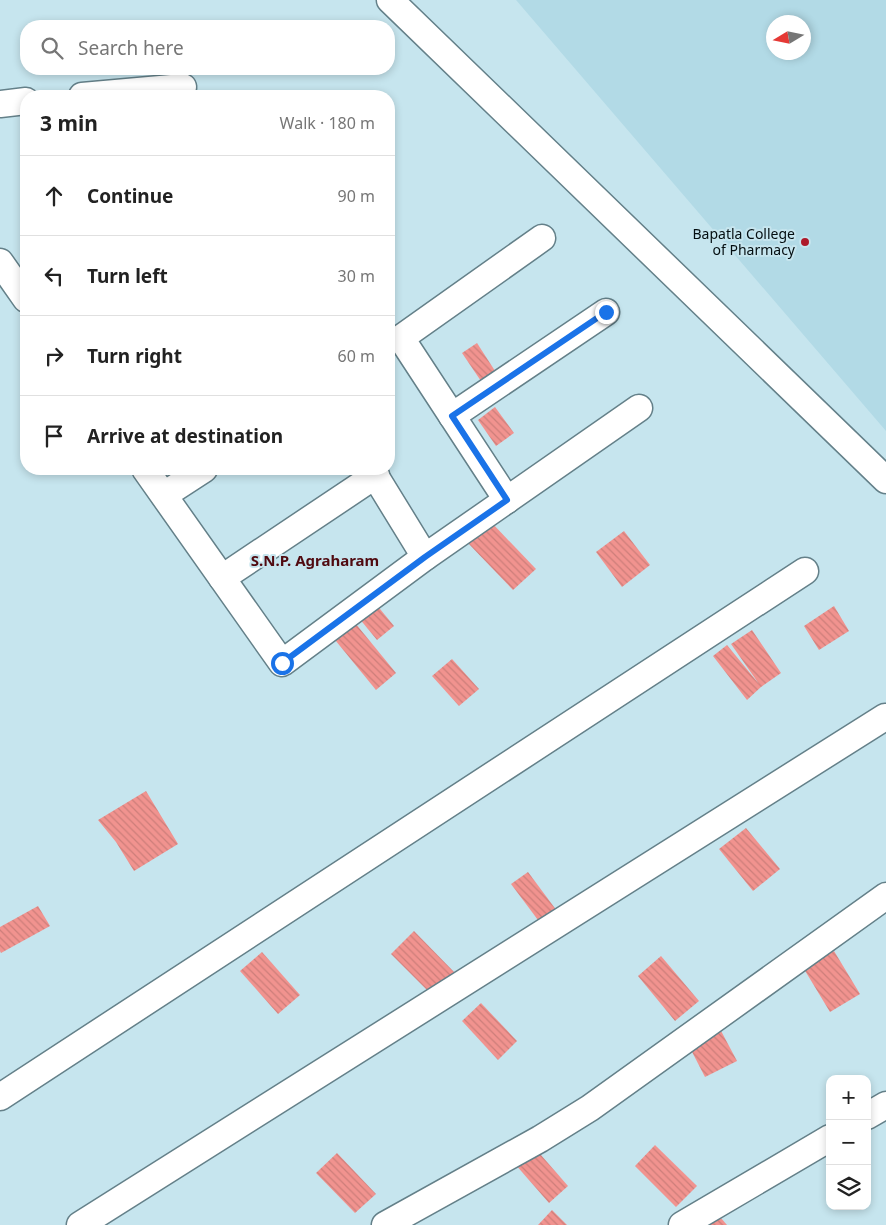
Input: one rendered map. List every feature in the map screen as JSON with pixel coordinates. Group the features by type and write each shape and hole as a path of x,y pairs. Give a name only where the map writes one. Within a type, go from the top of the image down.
{"street":[{"path":"390,0 883,472"},
{"path":"150,90 184,87"},
{"path":"0,104 20,102"},
{"path":"507,500 401,338 542,238"},
{"path":"0,262 20,291"},
{"path":"452,416 606,312"},
{"path":"149,475 282,663 425,557 639,408"},
{"path":"164,496 195,475"},
{"path":"222,578 370,475"},
{"path":"376,475 425,557"},
{"path":"0,1096 805,571"},
{"path":"80,1225 885,717"},
{"path":"384,1225 540,1139 590,1108 886,896"},
{"path":"871,1113 886,1104"},
{"path":"682,1225 826,1140"}],"shaded area":[{"name":"Bapatla College of Pharmacy","path":"516,0 886,0 886,431"}],"building":[{"path":"477,343 497,374 483,384 462,353"},
{"path":"495,407 514,433 496,446 478,420"},
{"path":"489,520 536,569 513,590 466,541"},
{"path":"624,531 650,565 622,587 596,552"},
{"path":"371,598 394,626 377,640 354,612"},
{"path":"834,606 849,631 819,650 804,626"},
{"path":"351,618 396,673 376,690 331,635"},
{"path":"752,630 781,673 747,700 713,656 727,645 759,684 731,644"},
{"path":"452,659 479,689 459,706 432,676"},
{"path":"146,791 178,844 134,871 116,842 98,820"},
{"path":"746,828 780,869 753,891 719,849"},
{"path":"528,872 560,915 544,928 511,884"},
{"path":"38,906 50,926 1,953 0,927"},
{"path":"414,931 457,975 434,997 391,954"},
{"path":"834,951 860,994 830,1012 804,969"},
{"path":"262,952 300,995 278,1014 240,971"},
{"path":"661,956 699,1001 675,1021 638,976"},
{"path":"481,1003 517,1041 498,1060 462,1021"},
{"path":"720,1029 737,1061 705,1077 689,1046"},
{"path":"655,1145 697,1186 676,1207 635,1166"},
{"path":"534,1147 568,1186 549,1203 515,1164"},
{"path":"337,1153 376,1194 355,1213 316,1173"},
{"path":"552,1210 567,1225 538,1225"},
{"path":"714,1210 727,1225 697,1225"}],"place":[{"name":"Bapatla College of Pharmacy","path":"805,242"}],"district":[{"name":"S.N.P. Agraharam","path":"315,561"}],"route":[{"path":"282,663 425,557 507,500 452,416 606,312"}]}
